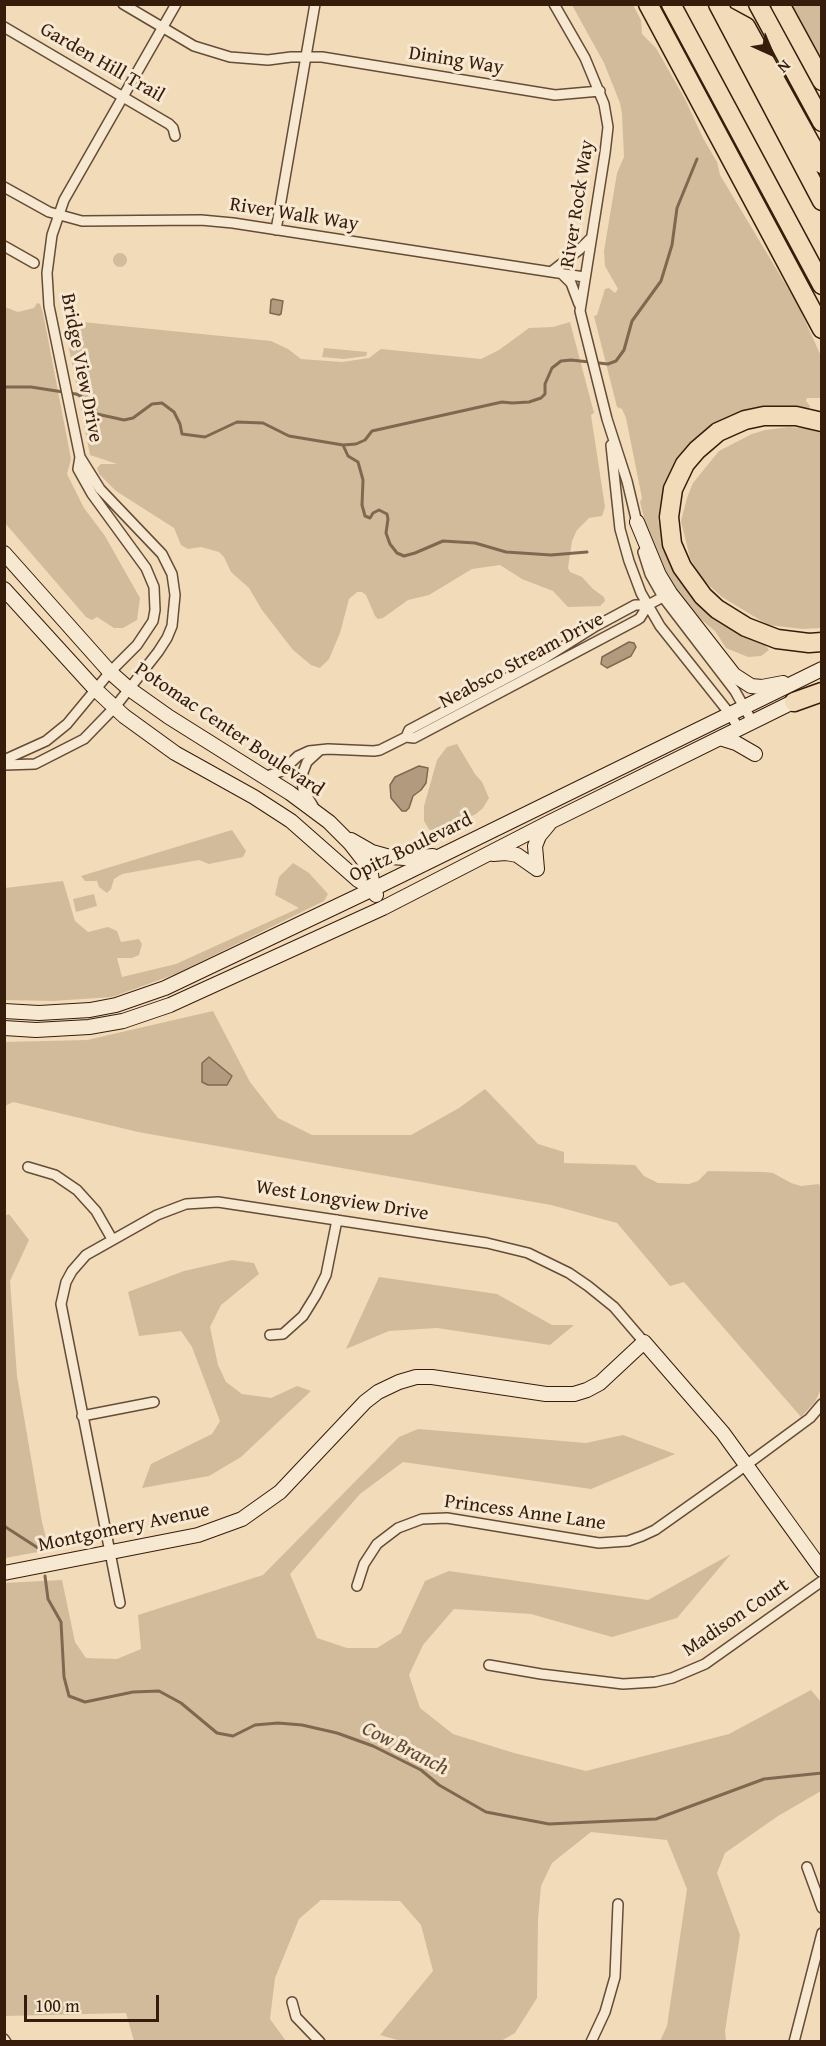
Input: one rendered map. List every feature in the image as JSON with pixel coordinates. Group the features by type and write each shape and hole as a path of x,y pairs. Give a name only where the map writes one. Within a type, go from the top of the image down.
{"highway":[{"path":"647,4 822,329"},
{"path":"670,4 822,285"},
{"path":"758,4 822,122"},
{"path":"780,4 822,81"},
{"path":"721,10 746,27 822,164"},
{"path":"721,10 822,201"},
{"path":"822,422 796,416 765,416 745,420 718,432 696,450 685,464 674,489 669,517 672,544 682,567 717,609 746,627 777,639 809,643 822,642"},
{"path":"794,702 822,690"}],"main road":[{"path":"637,522 652,562 670,592 737,678 751,686 762,687 808,676"},
{"name":"Potomac Center Boulevard","path":"4,554 110,672 128,688 317,813 340,833 364,861 371,874 373,889 383,908"},
{"name":"Potomac Center Boulevard","path":"4,589 96,690 115,707 175,753 254,797 291,821 358,880 373,889"},
{"name":"Opitz Boulevard","path":"4,1011 65,1012 99,1008 165,988 822,669"},
{"name":"Opitz Boulevard","path":"4,1028 65,1030 123,1021 147,1014 383,908 550,822 794,702"},
{"path":"720,738 741,745 755,754"},
{"path":"482,857 510,853 521,857 537,869 535,846 539,836 550,822"},
{"path":"340,833 372,852 390,856 405,858 441,855"},
{"name":"West Longview Drive","path":"644,1342 706,1412 822,1570"},
{"name":"Montgomery Avenue","path":"4,1573 198,1535 242,1519 280,1492 365,1402 391,1385 408,1379 432,1377 546,1394 574,1394 598,1384 644,1342"}],"street":[{"name":"Dining Way","path":"123,4 194,46 243,59 330,58 545,94 600,91"},
{"name":"Bridge View Drive","path":"4,762 51,738 67,724 110,672 137,645 153,621 154,587 146,568 78,469 80,457 48,306 48,273 53,234 64,200 176,4"},
{"path":"276,230 315,4"},
{"name":"River Rock Way","path":"554,4 585,58 600,91 608,127 580,308 607,419 627,481 640,539 650,574 663,597 709,655 745,707 753,723"},
{"name":"Garden Hill Trail","path":"4,27 169,123 175,136"},
{"name":"River Walk Way","path":"4,187 40,208 73,220 93,222 201,220 584,277"},
{"path":"551,272 591,238"},
{"path":"4,246 34,263"},
{"path":"561,273 571,283 580,308"},
{"name":"River Rock Way","path":"607,419 620,529 629,561 660,626 730,714 739,729"},
{"path":"4,762 36,764 84,739 115,707 158,652 170,632 175,610 175,595 172,574 162,554 95,483 80,457"},
{"name":"Neabsco Stream Drive","path":"406,737 409,730 545,658 625,610 635,605 648,605 663,597"},
{"name":"Neabsco Stream Drive","path":"264,777 282,771 305,752 374,751 406,737 414,738 637,620 648,605"},
{"path":"317,813 303,790 301,780 306,765 320,750"},
{"path":"28,1167 55,1175 77,1190 96,1211 112,1239"},
{"name":"West Longview Drive","path":"120,1603 61,1311 62,1294 77,1263 92,1250 157,1215 198,1202 218,1202 487,1244 528,1253 559,1267 588,1286 614,1308 644,1342"},
{"path":"270,1335 283,1334 303,1316 316,1295 326,1275 337,1220"},
{"path":"82,1416 154,1402"},
{"name":"Princess Anne Lane","path":"357,1586 364,1564 377,1544 392,1532 411,1522 447,1518 600,1543 621,1542 642,1536 655,1530 746,1465 810,1418 822,1404"},
{"name":"Madison Court","path":"489,1665 623,1684 655,1682 672,1678 705,1664 822,1581"},
{"path":"807,1867 822,1908"},
{"path":"591,2042 605,2012 615,1977 618,1904"},
{"path":"794,2042 822,1933"},
{"path":"292,2002 296,2017 320,2042"}],"shaded area":[{"path":"572,5 633,5 641,20 642,34 656,48 685,99 717,162 720,175 798,305 821,356 821,398 807,398 809,409 789,408 740,414 663,498 660,507 658,520 664,546 693,599 708,614 766,646 769,650 761,656 748,657 726,648 715,631 693,613 664,574 653,552 640,502 642,498 626,418 622,409 617,407 594,316 597,315 605,289 609,288 615,293 618,289 605,266 604,251 617,173 624,157 622,114 604,63"},
{"path":"792,5 821,5 821,60"},
{"path":"120,253 125,255 127,260 125,265 120,267 115,265 113,260 115,255"},
{"path":"273,299 283,301 279,315 270,313"},
{"path":"37,303 40,304 43,313 71,459 67,474 84,508 105,536 140,598 137,620 123,628 114,628 97,617 92,620 86,617 5,523 5,307 18,312 34,308"},
{"path":"72,321 271,341 288,349 301,359 342,362 369,358 381,349 481,359 499,350 529,328 553,327 570,322 594,413 591,415 605,507 602,516 589,518 577,530 572,541 568,568 570,572 582,577 604,597 605,601 600,606 568,607 553,591 522,579 500,565 472,569 429,595 408,600 383,618 378,619 366,595 357,592 349,599 340,633 329,659 320,668 311,665 293,650 262,610 249,588 231,572 219,552 201,547 188,549 181,545 174,528 116,491 99,474 97,468 101,464 117,464 90,455 65,328 66,323"},
{"path":"324,348 367,353 366,356 344,359 322,357"},
{"path":"789,427 821,433 821,628 803,629 768,625 722,597 702,579 690,558 681,521 693,483 719,451 752,434"},
{"path":"629,642 634,643 636,647 631,656 607,668 601,664 602,657"},
{"path":"457,744 482,782 489,798 476,814 432,834 424,821 424,806 437,760 447,747"},
{"path":"419,766 428,768 426,783 413,796 409,808 402,811 391,798 390,785 395,777"},
{"path":"232,830 246,851 243,857 209,864 199,860 122,874 114,879 107,893 99,887 97,881 85,881 81,876"},
{"path":"293,863 309,873 328,894 324,901 176,974 112,997 53,1001 5,1000 5,888 63,881 75,921 88,932 108,927 117,931 121,942 139,939 142,944 139,955 132,958 117,958 122,977 176,964 299,908 275,895 279,877"},
{"path":"94,894 97,906 76,912 73,899"},
{"path":"213,1011 250,1082 278,1118 312,1135 411,1135 459,1108 485,1089 538,1144 564,1152 564,1163 635,1165 644,1176 658,1183 689,1184 698,1181 708,1171 773,1173 801,1186 819,1184 822,1193 821,1389 815,1402 801,1417 684,1282 670,1286 617,1223 551,1205 138,1132 13,1102 5,1106 4,1042 87,1040"},
{"path":"209,1057 232,1076 227,1085 208,1085 202,1082 202,1063"},
{"path":"9,1214 29,1240 10,1281 17,1376 42,1522 49,1550 5,1558 4,1216"},
{"path":"232,1260 254,1263 259,1274 221,1305 210,1327 218,1365 226,1382 242,1394 271,1398 297,1386 311,1391 241,1457 209,1476 142,1488 151,1464 212,1434 220,1421 192,1347 181,1331 139,1336 128,1292 184,1271"},
{"path":"379,1277 497,1294 552,1325 574,1325 550,1345 437,1328 389,1331 346,1349"},
{"path":"418,1429 586,1443 623,1435 675,1454 591,1489 403,1462 360,1494 290,1574 317,1638 347,1648 377,1648 401,1633 425,1581 449,1571 648,1600 731,1554 677,1618 612,1637 531,1614 454,1609 423,1645 409,1675 420,1708 453,1734 514,1753 586,1771 729,1734 811,1690 821,1702 821,1791 778,1816 725,1853 717,1873 740,1935 725,2031 726,2041 660,2041 667,2026 687,1889 667,1840 591,1832 552,1863 541,1886 538,1919 537,1998 515,2033 501,2041 401,2041 380,2035 433,1971 421,1925 400,1901 321,1900 299,1919 275,1978 270,2019 286,2041 134,2041 126,2013 5,2016 5,1583 62,1580 75,1642 86,1658 117,1659 141,1649 138,1615 263,1575 399,1437"}],"waterway":[{"path":"4,387 31,387 76,394 81,396 88,412 124,420 133,418 152,404 162,403 174,412 182,434 205,437 237,422 263,423 289,436 343,445 356,444 365,440 372,431 502,402 529,402 545,394 545,384 552,368 561,361 608,364 616,361 624,350 632,321 661,281 672,245 677,208 697,159"},
{"path":"343,445 348,456 358,462 363,480 362,505 365,516 370,518 379,510 387,514 386,533 397,553 404,556 443,541 475,543 506,552 551,555 587,552"},
{"name":"Cow Branch","path":"4,1526 38,1548"},
{"name":"Cow Branch","path":"45,1576 48,1599 61,1622 64,1677 69,1696 85,1702 133,1692 159,1691 181,1703 217,1733 233,1736 255,1725 278,1723 302,1725 337,1733 373,1746 421,1770 439,1785 486,1812 549,1824 656,1819 764,1779 822,1773"}]}
